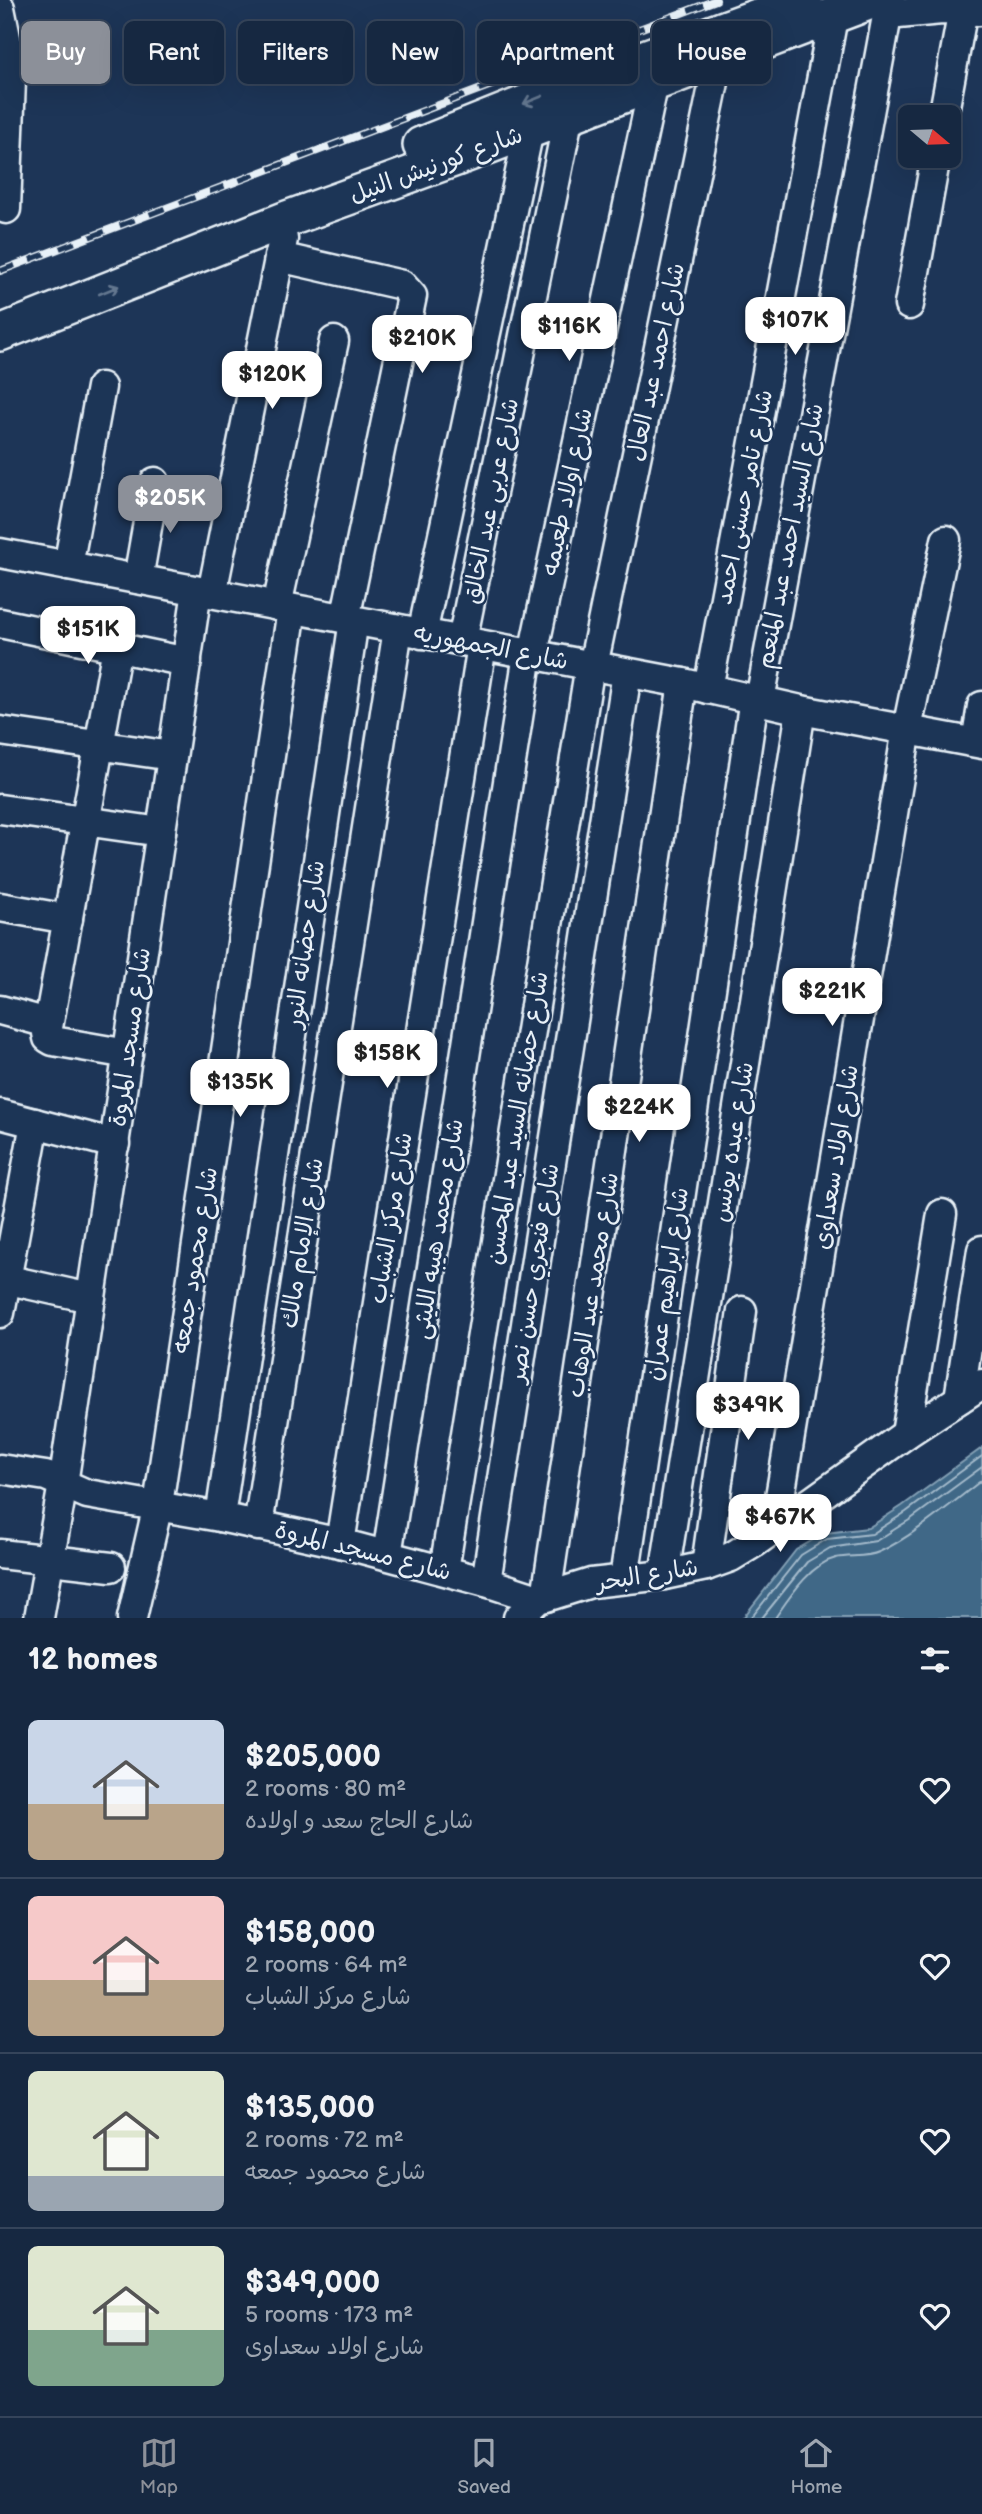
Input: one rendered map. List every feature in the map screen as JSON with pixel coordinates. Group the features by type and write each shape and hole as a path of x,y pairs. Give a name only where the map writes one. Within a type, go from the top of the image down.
{"main road":[{"name":"شارع كورنيش النيل","path":"0,310 201,227 449,135 584,80 818,8 884,5"},
{"name":"شارع كورنيش النيل","path":"771,32 818,8"},
{"name":"شارع كورنيش النيل","path":"0,333 287,219 652,83"}],"street":[{"path":"884,5 972,11 946,105"},
{"name":"شارع السيد احمد عبد المنعم","path":"757,699 884,5"},
{"path":"0,8 9,52 11,80 6,209"},
{"name":"شارع تامر حسنى احمد","path":"696,686 818,8"},
{"name":"شارع اولاد طعيمه","path":"530,654 654,84"},
{"name":"شارع احمد عبد العال","path":"591,666 714,84"},
{"name":"شارع عربى عبد الخالق","path":"472,643 569,114"},
{"name":"شارع الإمام مالك","path":"258,1526 410,631 529,130"},
{"path":"909,305 934,168"},
{"name":"شارع مسجد المروة","path":"63,1484 187,662 287,219"},
{"name":"شارع حضانه النور","path":"220,1517 349,620 412,296 401,285 279,257"},
{"name":"شارع محمود جمعه","path":"132,1618 158,1505 284,607 334,341"},
{"path":"68,566 101,387"},
{"path":"138,579 155,482"},
{"name":"شارع اولاد سعداوى","path":"775,1527 906,729 946,540"},
{"name":"شارع الجمهوريه","path":"0,553 979,743"},
{"path":"0,623 187,662"},
{"name":"شارع مركز الشباب","path":"340,1543 472,643"},
{"path":"117,648 47,1033 50,1040 128,1054"},
{"name":"شارع محمد هيبه الليثى","path":"387,1555 530,654"},
{"name":"شارع حضانه السيد عبد المحسن","path":"444,1570 591,666"},
{"name":"شارع فنجري حسن نصر","path":"486,1582 626,673"},
{"name":"شارع محمد عبد الوهاب","path":"542,1598 696,686"},
{"name":"شارع ابراهيم عمران","path":"624,1578 757,699"},
{"path":"979,743 982,706"},
{"name":"شارع عبده يونس","path":"664,1575 801,710"},
{"path":"0,731 172,756"},
{"path":"0,809 161,832"},
{"path":"0,907 68,919"},
{"path":"0,1010 48,1023"},
{"path":"0,1114 114,1144"},
{"path":"0,1313 9,1216 35,1123"},
{"path":"906,1434 942,1214"},
{"path":"970,1391 982,1250"},
{"path":"3,1279 90,1298"},
{"path":"705,1566 742,1311"},
{"name":"شارع البحر","path":"517,1618 542,1598 591,1583 664,1575 731,1557 970,1391"},
{"name":"شارع مسجد المروة","path":"0,1469 46,1475 87,1494 220,1517 340,1543 542,1598"},
{"path":"39,1618 63,1484"},
{"path":"0,1553 111,1567"}],"water":[{"path":"982,1448 982,1618 743,1618 796,1550 825,1533 868,1528"}],"railway":[{"path":"0,271 716,0"}]}
